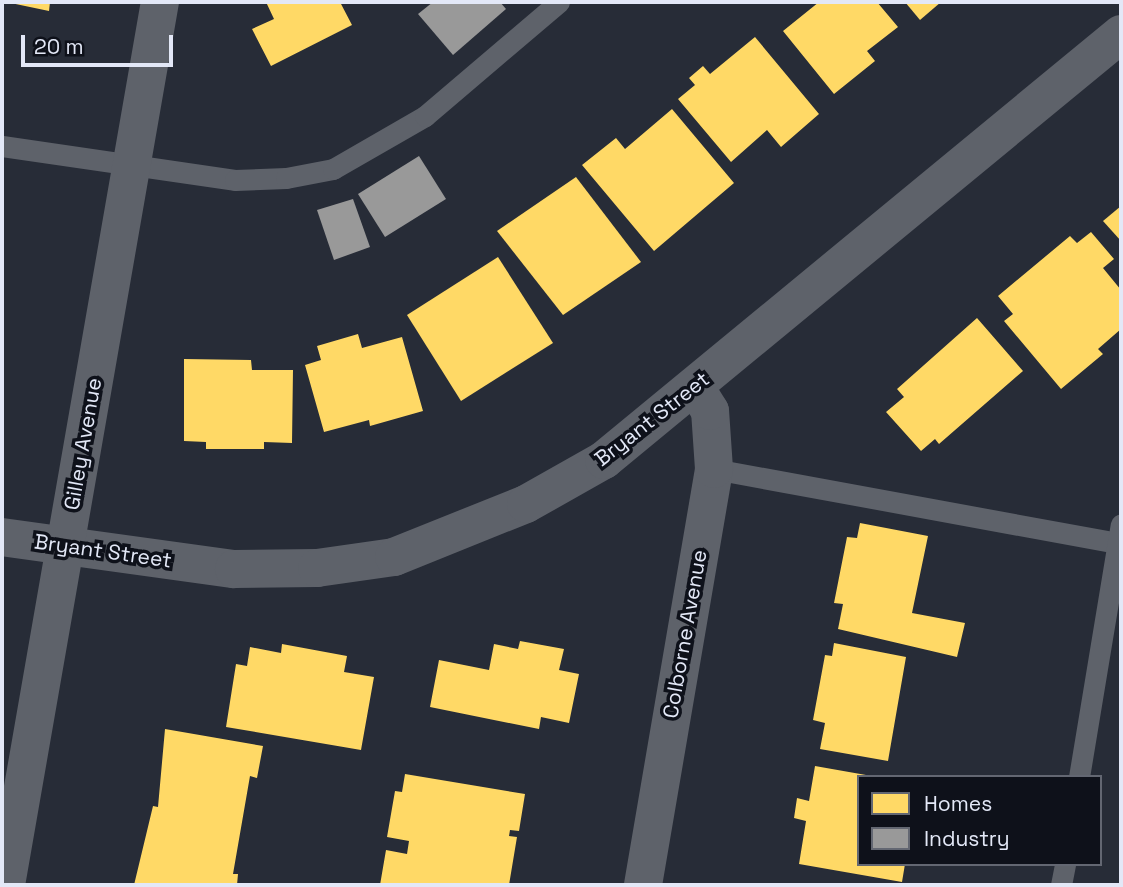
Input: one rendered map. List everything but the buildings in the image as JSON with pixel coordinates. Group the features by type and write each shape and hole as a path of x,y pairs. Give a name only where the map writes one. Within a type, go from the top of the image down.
{"street":[{"name":"Gilley Avenue","path":"6,885 160,2"},
{"name":"Bryant Street","path":"2,537 234,569 317,568 394,557 537,498 604,460 1121,34"},
{"name":"Colborne Avenue","path":"643,885 714,469 710,411 695,387"}],"lane":[{"path":"2,146 133,168 235,180 286,178 333,169 425,116 559,2"},
{"path":"714,469 1119,534 1079,775"},
{"path":"1061,885 1065,866"}]}
